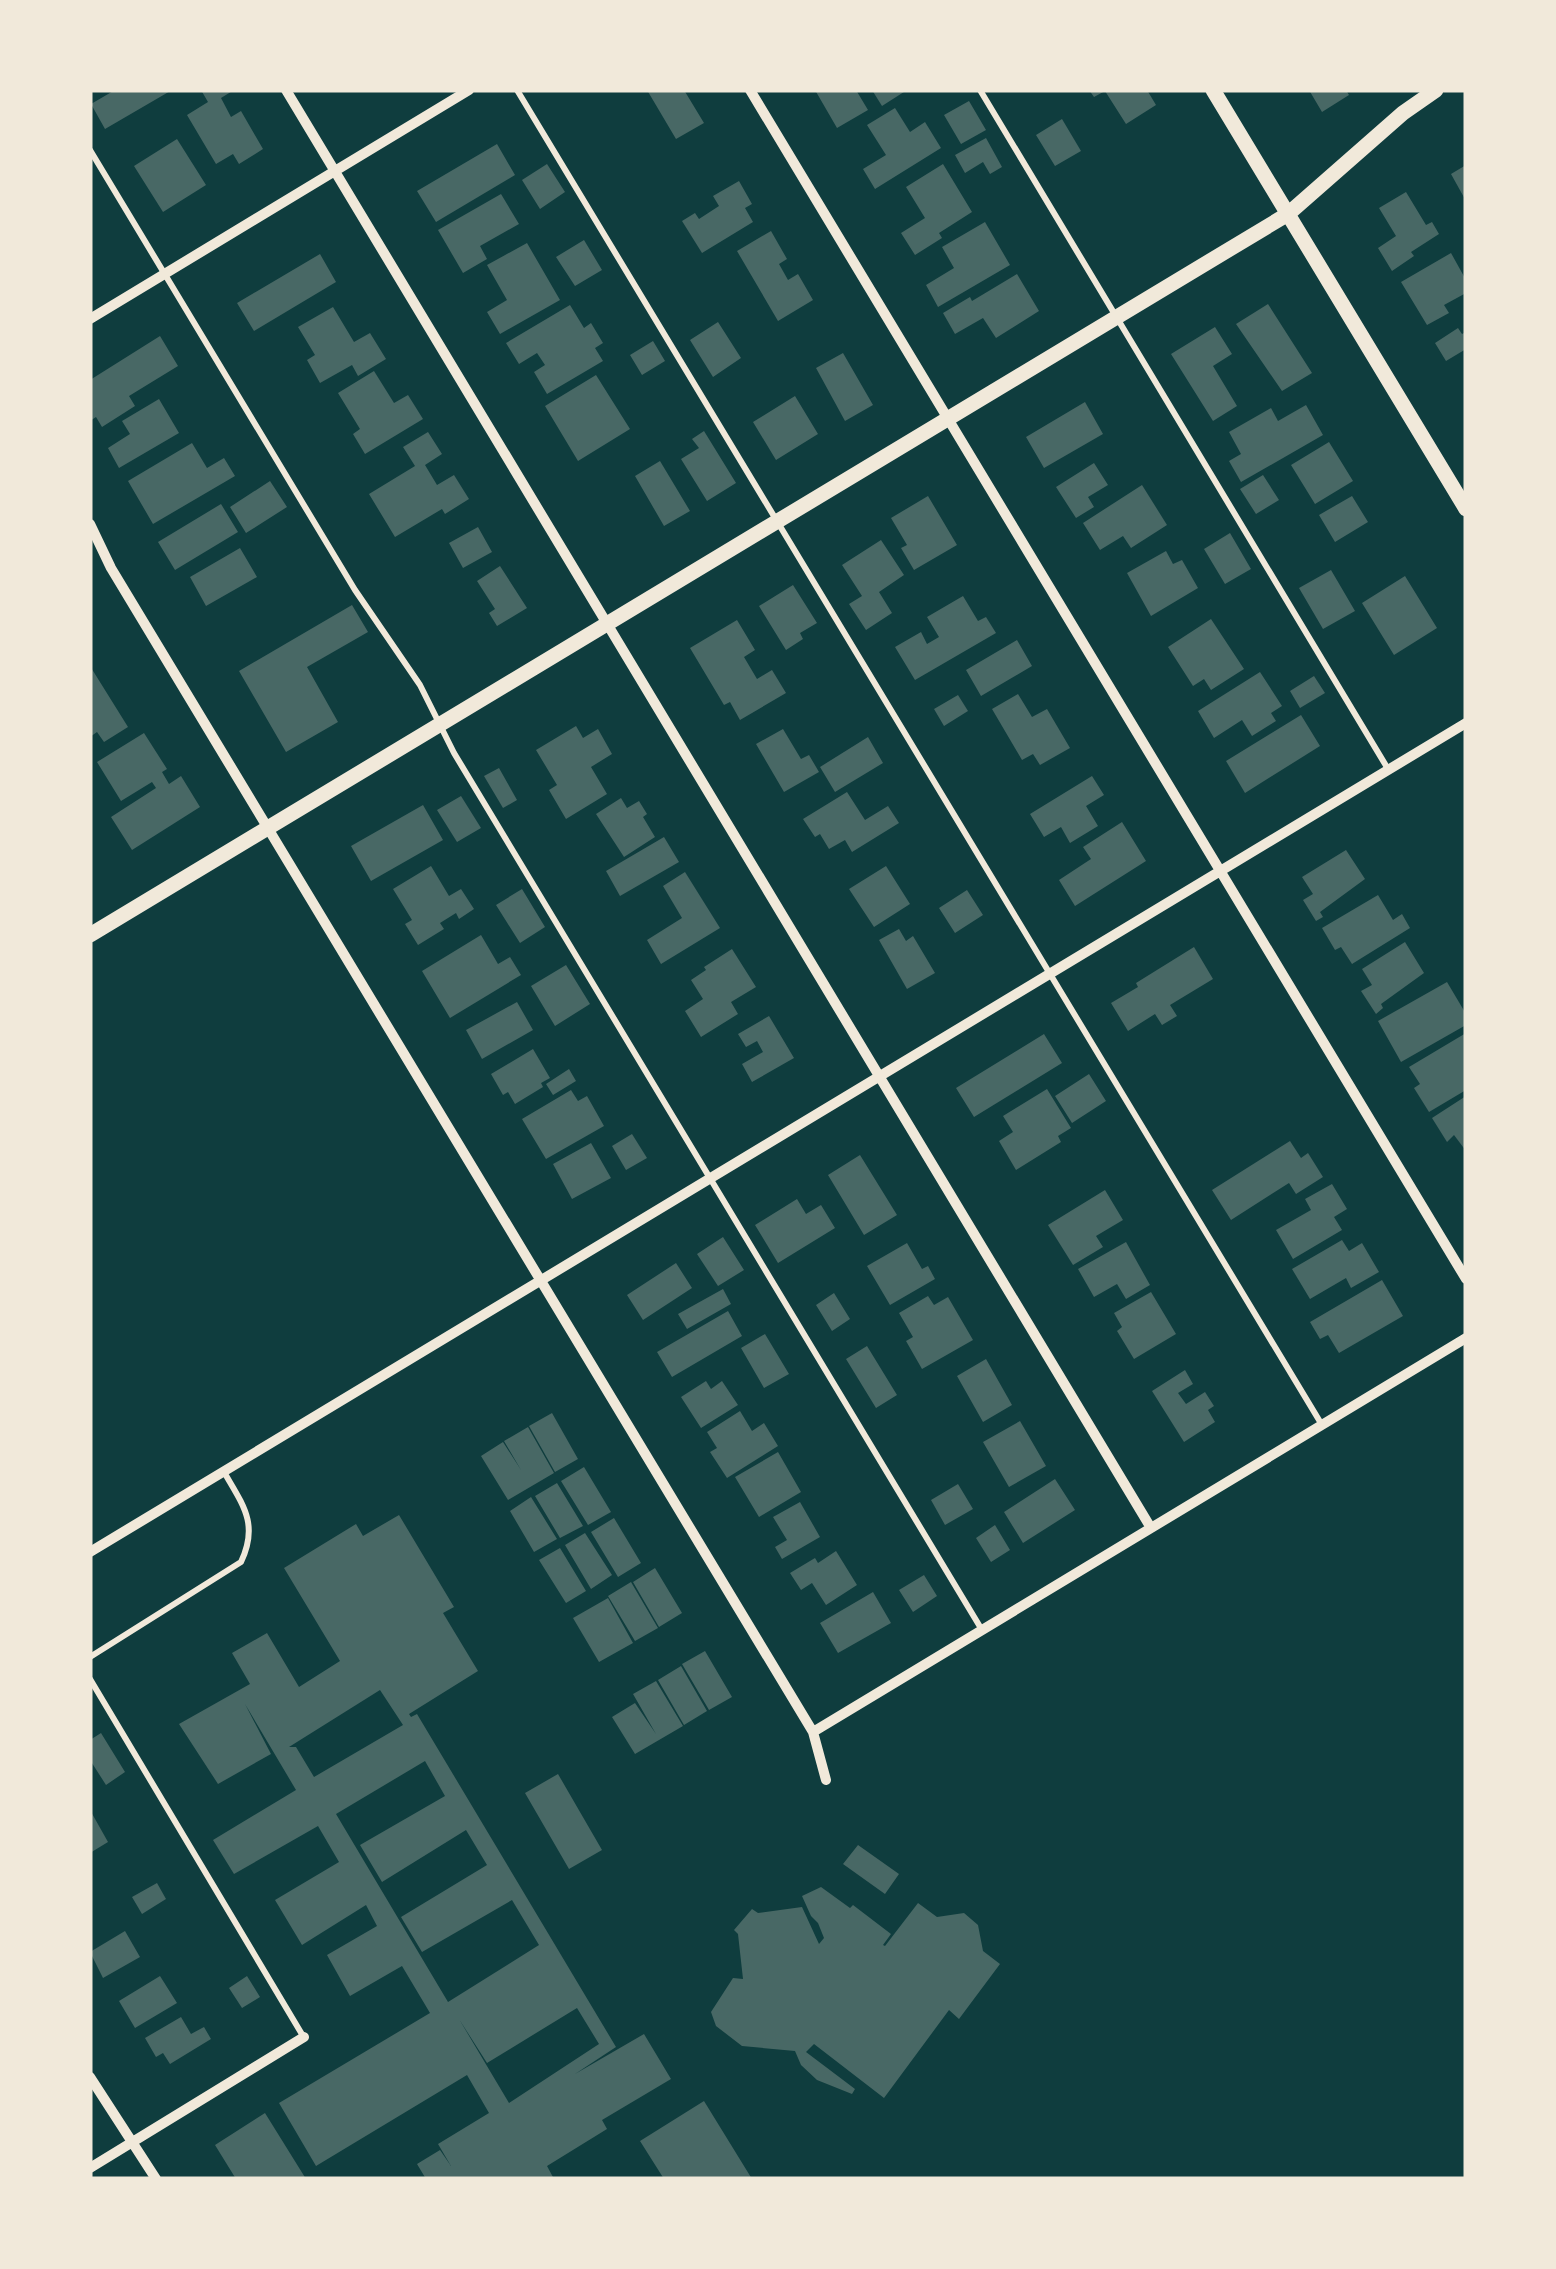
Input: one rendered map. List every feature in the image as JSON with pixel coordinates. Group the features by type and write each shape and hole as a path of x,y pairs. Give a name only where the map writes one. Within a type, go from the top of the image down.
{"street":[{"path":"286,90 1152,1528"},
{"path":"90,318 470,90"},
{"path":"750,90 1466,1279"},
{"path":"1213,90 1466,509"},
{"path":"92,929 268,828 1288,214 1403,113 1436,90"},
{"path":"90,524 112,568 813,1732 826,1780"},
{"path":"90,1552 1466,723"},
{"path":"813,1732 1466,1338"},
{"path":"90,2168 304,2038"},
{"path":"90,2077 156,2179"}],"lane":[{"path":"517,90 1322,1425"},
{"path":"980,90 1388,769"},
{"path":"90,150 355,590 420,685 454,753 982,1630"},
{"path":"90,1657 241,1562 250,1544 249,1519 224,1472"},
{"path":"90,1678 304,2038"}],"building":[{"path":"115,90 172,90 105,129 91,104"},
{"path":"201,90 234,90 221,98 231,117 241,111 263,149 239,164 233,154 216,164 187,115 208,102"},
{"path":"647,90 684,90 704,123 676,139"},
{"path":"815,90 856,90 868,110 837,128"},
{"path":"872,90 907,90 882,106"},
{"path":"1089,90 1147,90 1156,105 1126,124 1105,91 1094,97"},
{"path":"1309,90 1346,90 1349,95 1322,112"},
{"path":"969,101 986,130 961,144 944,115"},
{"path":"895,108 910,132 925,122 941,148 875,189 863,169 886,155 867,125"},
{"path":"1062,119 1081,151 1055,166 1036,135"},
{"path":"986,138 1002,167 990,174 983,162 965,173 955,155"},
{"path":"177,139 206,185 163,212 134,166"},
{"path":"497,144 515,175 436,222 417,191"},
{"path":"547,164 565,192 540,209 522,180"},
{"path":"943,164 972,212 939,233 942,238 915,255 901,233 925,218 906,187"},
{"path":"1466,165 1466,201 1451,174"},
{"path":"739,181 752,204 745,208 753,222 702,253 682,221 695,213 699,219 719,206 713,196"},
{"path":"1406,192 1426,225 1432,222 1439,234 1411,252 1414,256 1392,271 1378,248 1396,236 1379,208"},
{"path":"501,194 519,224 480,246 487,259 463,273 438,230"},
{"path":"985,222 1010,265 938,307 926,285 954,268 942,247"},
{"path":"771,231 787,259 779,264 788,280 798,274 813,300 778,321 737,251"},
{"path":"584,240 602,270 575,286 556,257"},
{"path":"527,243 560,300 500,334 487,312 507,300 487,265"},
{"path":"1451,253 1466,280 1466,293 1444,305 1449,313 1427,325 1401,282"},
{"path":"320,254 336,282 254,331 237,303"},
{"path":"1017,274 1039,311 996,338 983,318 955,334 943,313"},
{"path":"1268,304 1312,373 1282,391 1236,324"},
{"path":"570,305 584,328 591,323 603,343 595,348 603,361 547,394 534,372 545,365 537,353 519,364 506,343"},
{"path":"333,307 354,342 370,333 386,359 358,376 352,365 320,383 307,360 315,355 298,327"},
{"path":"718,322 741,358 713,377 690,340"},
{"path":"1215,327 1232,354 1213,366 1237,406 1213,421 1171,354"},
{"path":"1458,328 1462,334 1466,332 1466,349 1446,361 1435,343"},
{"path":"160,336 178,366 129,396 135,406 102,427 96,417 90,421 90,380"},
{"path":"653,341 665,361 642,375 630,355"},
{"path":"843,353 873,405 845,421 816,368"},
{"path":"374,371 394,403 408,395 423,419 365,454 353,434 360,429 338,393"},
{"path":"596,375 630,429 578,461 545,406"},
{"path":"795,396 818,434 776,460 753,422"},
{"path":"159,399 179,433 119,468 108,448 130,434 122,421"},
{"path":"1085,402 1103,434 1044,468 1026,437"},
{"path":"1306,405 1323,435 1241,482 1229,461 1241,454 1229,432 1271,408 1278,421"},
{"path":"704,431 736,483 707,501 681,459 699,448 692,439"},
{"path":"428,432 442,454 425,465 437,485 454,475 469,499 445,514 442,509 395,537 369,494 415,466 403,447"},
{"path":"1329,442 1353,481 1315,504 1291,465"},
{"path":"192,443 207,468 224,458 235,476 153,524 128,481"},
{"path":"660,461 690,511 664,526 635,476"},
{"path":"1094,463 1108,485 1088,497 1094,507 1076,518 1056,487"},
{"path":"1263,475 1279,500 1256,514 1240,489"},
{"path":"270,481 287,507 246,533 230,507"},
{"path":"1142,485 1167,525 1131,548 1123,536 1100,550 1083,523"},
{"path":"928,496 957,545 914,570 901,548 907,545 891,518"},
{"path":"1352,496 1368,522 1335,542 1319,515"},
{"path":"221,504 238,532 175,570 158,542"},
{"path":"478,527 492,552 463,568 449,543"},
{"path":"1230,533 1251,569 1225,584 1204,549"},
{"path":"881,540 904,575 879,592 892,613 866,630 849,604 862,596 842,565"},
{"path":"240,548 257,577 206,606 190,577"},
{"path":"1166,551 1173,564 1182,560 1198,588 1151,616 1127,573"},
{"path":"500,566 527,608 497,626 489,613 495,609 477,581"},
{"path":"1331,570 1355,611 1323,629 1299,588"},
{"path":"1405,576 1437,628 1394,655 1362,603"},
{"path":"793,585 817,623 800,633 803,639 786,650 759,606"},
{"path":"963,596 978,621 986,617 996,633 915,680 895,647 921,632 927,644 939,637 927,617"},
{"path":"352,605 368,632 307,667 338,722 286,752 239,671"},
{"path":"1211,619 1244,669 1211,690 1204,679 1193,686 1168,647"},
{"path":"737,620 755,650 744,657 757,679 772,670 786,693 740,720 730,702 724,705 690,648"},
{"path":"1017,640 1032,666 981,696 966,670"},
{"path":"90,666 128,727 104,742 97,732 90,737"},
{"path":"1260,672 1282,706 1271,713 1276,721 1252,736 1242,720 1214,738 1198,711"},
{"path":"1314,676 1325,693 1300,708 1290,691"},
{"path":"1018,694 1032,717 1047,709 1070,748 1040,765 1033,754 1022,760 992,709"},
{"path":"958,695 968,711 944,726 934,709"},
{"path":"1301,715 1320,746 1245,793 1226,761"},
{"path":"576,726 583,738 598,729 612,754 591,767 607,794 566,819 549,790 557,785 536,750"},
{"path":"783,729 801,759 809,755 819,772 784,792 756,744"},
{"path":"144,733 167,769 162,772 169,784 181,776 200,807 132,850 111,817 156,788 152,782 121,801 97,762"},
{"path":"868,737 883,763 835,792 820,767"},
{"path":"499,768 517,800 503,808 484,776"},
{"path":"1092,776 1104,795 1086,806 1098,826 1070,843 1061,827 1044,837 1030,814"},
{"path":"847,792 865,820 888,806 899,823 852,852 845,840 829,849 820,834 815,837 803,819"},
{"path":"461,796 481,828 457,842 437,810"},
{"path":"621,798 627,808 639,801 655,837 624,857 596,814"},
{"path":"423,805 443,840 371,881 351,846"},
{"path":"1122,822 1146,861 1075,906 1059,880 1091,859 1083,847"},
{"path":"664,837 679,862 620,896 606,871"},
{"path":"1346,850 1365,879 1320,912 1323,917 1316,921 1303,900 1313,894 1302,877"},
{"path":"431,866 449,896 461,889 474,909 459,919 456,913 440,923 444,929 418,945 405,924 412,920 393,889"},
{"path":"886,866 910,904 874,927 849,889"},
{"path":"685,872 720,928 661,964 647,940 682,918 663,886"},
{"path":"522,889 545,927 520,943 496,905"},
{"path":"967,890 983,915 955,933 939,908"},
{"path":"1378,895 1393,920 1402,914 1410,928 1352,964 1341,947 1335,950 1322,928"},
{"path":"899,929 906,941 913,936 935,973 907,989 879,940"},
{"path":"481,935 498,964 510,957 521,975 450,1018 422,971"},
{"path":"1405,942 1424,973 1381,1004 1383,1008 1376,1014 1361,991 1372,985 1362,969"},
{"path":"1194,947 1213,979 1170,1005 1177,1016 1162,1025 1155,1014 1128,1031 1111,1003"},
{"path":"732,949 756,987 731,1002 738,1014 701,1037 685,1011 703,999 691,980"},
{"path":"566,965 590,1004 555,1026 531,986"},
{"path":"1447,982 1466,1014 1466,1025 1401,1062 1378,1021"},
{"path":"517,1002 533,1030 482,1059 466,1030"},
{"path":"769,1016 794,1058 752,1082 742,1064 763,1052 757,1041 746,1047 738,1034"},
{"path":"1466,1033 1466,1090 1429,1112 1414,1088 1420,1084 1409,1067"},
{"path":"1044,1034 1062,1063 974,1117 956,1088"},
{"path":"533,1049 550,1078 541,1083 543,1087 515,1104 508,1092 503,1095 491,1074"},
{"path":"569,1069 576,1081 553,1095 546,1084"},
{"path":"1089,1074 1106,1101 1072,1123 1055,1096"},
{"path":"1047,1089 1071,1128 1058,1136 1061,1142 1016,1170 999,1141 1013,1132 1003,1116"},
{"path":"571,1090 578,1101 587,1096 604,1126 546,1159 522,1119"},
{"path":"1466,1096 1466,1151 1454,1135 1447,1142 1432,1118"},
{"path":"632,1134 647,1158 626,1170 612,1146"},
{"path":"1290,1141 1301,1158 1308,1153 1323,1177 1296,1194 1289,1183 1231,1220 1212,1190"},
{"path":"591,1143 611,1178 572,1199 553,1164"},
{"path":"860,1155 897,1215 864,1235 828,1175"},
{"path":"1332,1184 1347,1209 1334,1217 1342,1230 1293,1259 1276,1230 1311,1210 1305,1199"},
{"path":"1105,1190 1123,1220 1096,1236 1103,1247 1073,1265 1048,1225"},
{"path":"797,1199 806,1214 821,1205 835,1228 778,1263 755,1225"},
{"path":"723,1237 744,1270 718,1286 697,1254"},
{"path":"1342,1240 1349,1251 1362,1243 1379,1272 1351,1288 1346,1278 1310,1299 1292,1269"},
{"path":"1126,1242 1150,1285 1126,1299 1117,1284 1094,1297 1078,1269"},
{"path":"907,1243 922,1269 928,1266 935,1279 890,1305 867,1266"},
{"path":"676,1263 692,1288 643,1320 627,1295"},
{"path":"1382,1280 1403,1316 1339,1353 1328,1335 1320,1339 1310,1322"},
{"path":"723,1289 731,1304 687,1329 678,1314"},
{"path":"1151,1292 1176,1334 1134,1359 1117,1331 1122,1327 1114,1313"},
{"path":"834,1293 850,1319 832,1331 816,1305"},
{"path":"928,1296 934,1305 948,1297 973,1340 922,1369 906,1341 913,1337 899,1313"},
{"path":"728,1311 742,1336 672,1377 657,1352"},
{"path":"765,1334 789,1374 764,1388 741,1348"},
{"path":"867,1346 897,1395 876,1408 846,1359"},
{"path":"986,1359 1012,1405 983,1422 957,1376"},
{"path":"1185,1370 1193,1384 1178,1393 1186,1404 1205,1392 1214,1406 1208,1410 1215,1422 1184,1442 1152,1391"},
{"path":"706,1381 711,1389 722,1381 738,1405 701,1428 681,1397"},
{"path":"740,1411 752,1431 764,1423 778,1446 727,1478 710,1452 717,1448 707,1432"},
{"path":"552,1413 578,1459 555,1472 529,1426"},
{"path":"1020,1421 1046,1466 1009,1487 983,1442"},
{"path":"528,1427 554,1473 508,1500 481,1456 503,1442 521,1470 504,1441"},
{"path":"778,1452 801,1492 759,1517 735,1477"},
{"path":"584,1467 611,1512 588,1525 561,1481"},
{"path":"1055,1479 1075,1510 1023,1543 1004,1512"},
{"path":"557,1483 583,1526 560,1538 535,1496"},
{"path":"958,1484 973,1509 945,1525 931,1500"},
{"path":"531,1497 557,1539 534,1552 510,1511"},
{"path":"800,1502 820,1537 782,1559 775,1547 787,1540 773,1517"},
{"path":"399,1515 454,1607 443,1613 478,1671 409,1714 417,1714 616,2047 575,2074 644,2034 671,2079 602,2120 607,2129 547,2166 554,2179 426,2179 417,2164 440,2150 451,2166 438,2144 489,2113 467,2075 316,2166 279,2103 430,2013 402,1966 350,1996 327,1955 377,1926 366,1905 302,1945 275,1900 339,1862 318,1826 234,1874 213,1840 296,1790 245,1704 271,1754 218,1784 179,1724 250,1684 232,1653 267,1633 299,1687 340,1661 284,1568 356,1524 363,1536","holes":["380,1690 403,1725 314,1777 296,1747 289,1747","425,1761 445,1796 360,1845 382,1882 466,1830 487,1865 401,1917 422,1952 512,1900 539,1945 448,2002 336,1814","577,2008 599,2044 509,2103 459,2019 487,2063"]},
{"path":"614,1518 641,1563 618,1577 591,1532"},
{"path":"995,1525 1010,1550 991,1562 976,1538"},
{"path":"585,1533 612,1575 591,1589 565,1545"},
{"path":"560,1548 586,1591 566,1603 539,1560"},
{"path":"836,1551 857,1585 826,1605 812,1583 801,1590 790,1573 815,1558 818,1563"},
{"path":"655,1568 682,1613 659,1627 633,1582"},
{"path":"924,1575 937,1596 913,1612 899,1590"},
{"path":"631,1582 658,1628 635,1641 608,1596"},
{"path":"873,1592 891,1623 838,1653 820,1623"},
{"path":"608,1598 633,1643 599,1662 573,1618"},
{"path":"705,1651 732,1697 709,1710 682,1664"},
{"path":"681,1666 707,1711 684,1725 658,1680"},
{"path":"656,1681 683,1726 635,1754 612,1717 635,1703 656,1734 633,1694"},
{"path":"101,1733 125,1772 106,1785 90,1760 90,1740"},
{"path":"558,1774 602,1850 569,1869 525,1793"},
{"path":"90,1810 108,1842 90,1853"},
{"path":"858,1845 899,1874 885,1894 843,1864"},
{"path":"157,1883 166,1899 142,1914 132,1897"},
{"path":"821,1887 891,1934 885,1946 918,1903 937,1917 964,1913 978,1925 983,1951 1000,1964 959,2019 949,2010 884,2098 814,2044 806,2052 855,2089 852,2094 817,2080 801,2065 795,2051 742,2046 716,2026 711,2012 733,1978 743,1979 738,1934 734,1930 752,1909 758,1913 802,1907 819,1944 824,1938 802,1896"},
{"path":"125,1931 140,1957 103,1978 90,1952"},
{"path":"160,1976 177,2003 135,2028 119,2001"},
{"path":"247,1976 260,1997 242,2008 229,1988"},
{"path":"181,2017 191,2034 204,2027 211,2039 170,2064 163,2053 156,2057 145,2038"},
{"path":"704,2101 752,2179 664,2179 640,2141"},
{"path":"265,2113 306,2179 236,2179 215,2145"}]}
